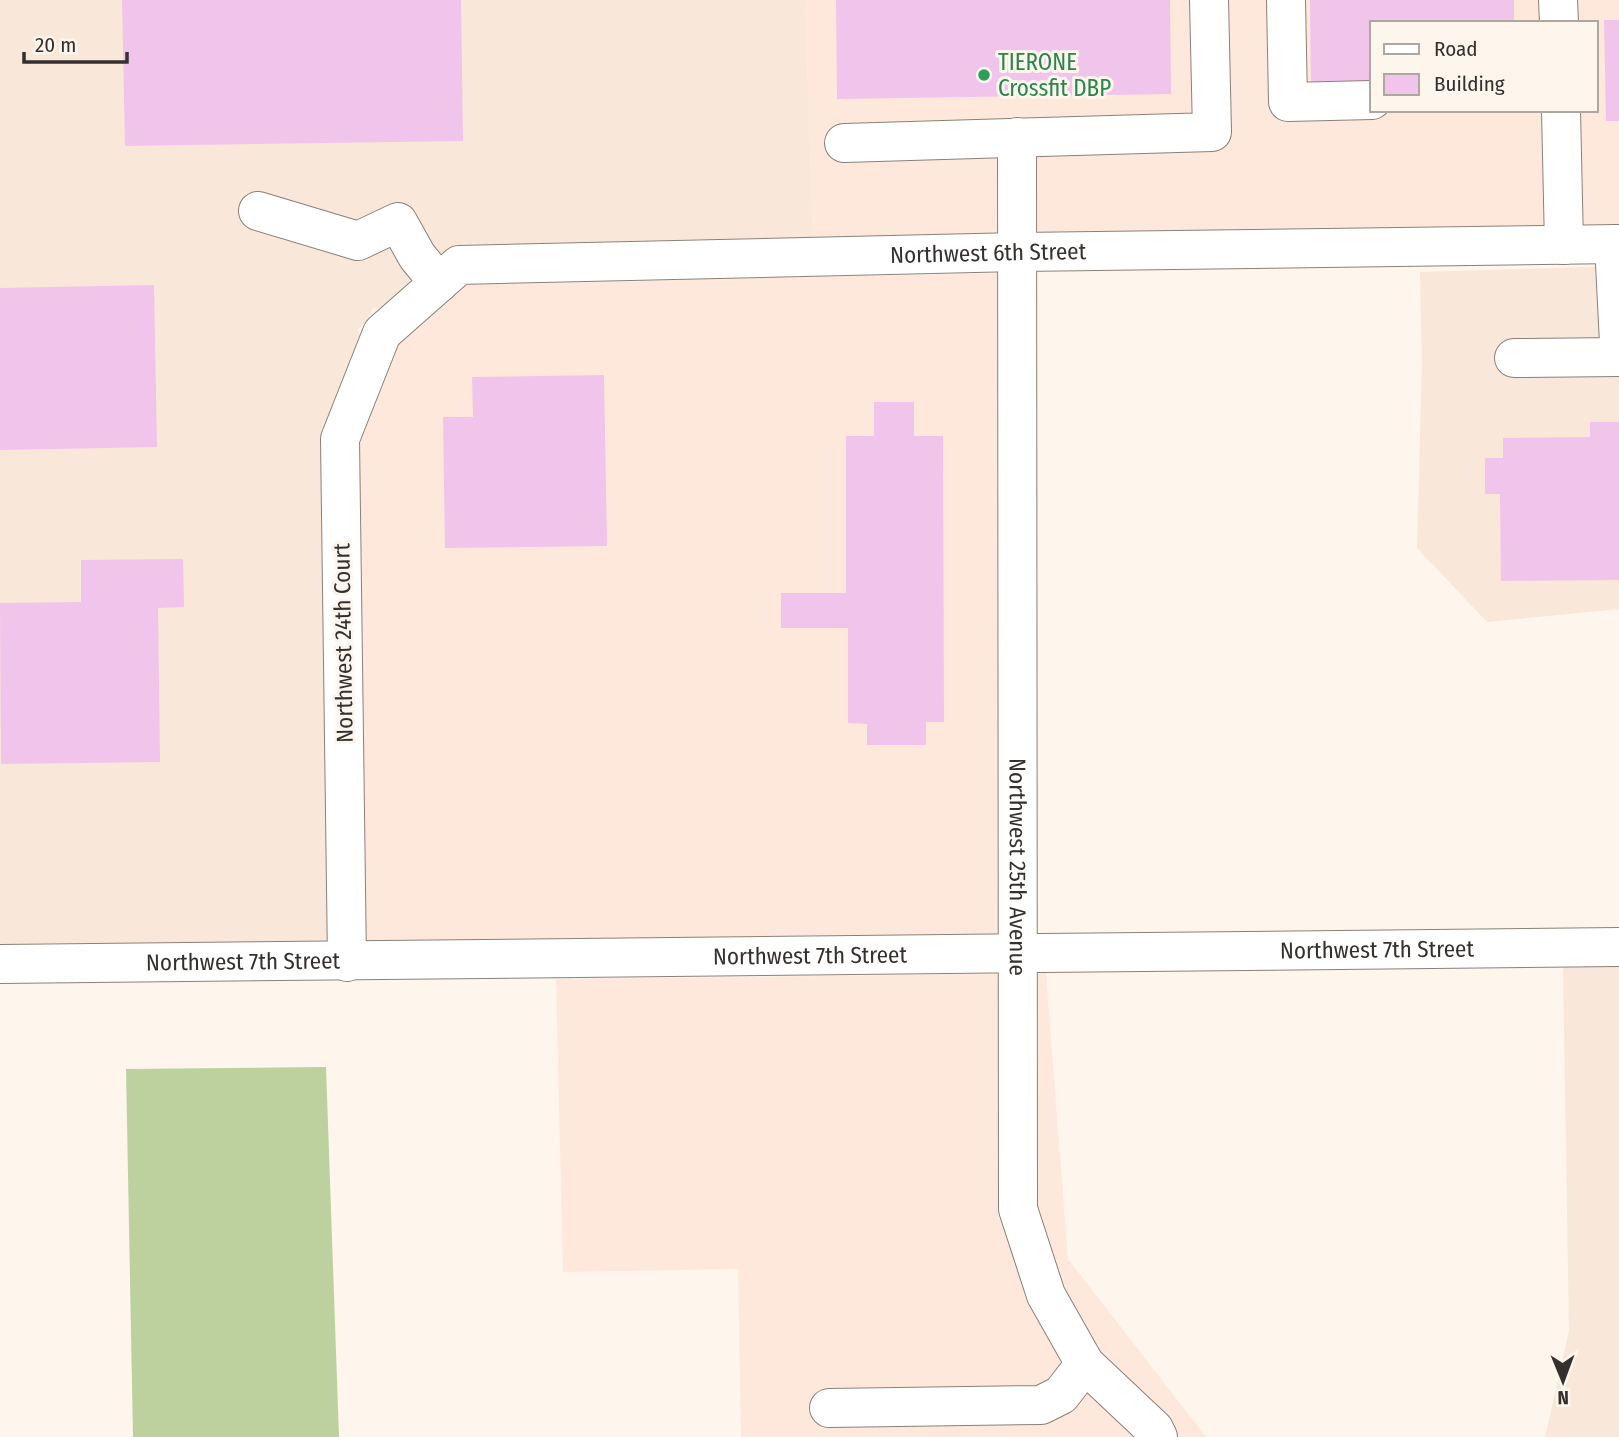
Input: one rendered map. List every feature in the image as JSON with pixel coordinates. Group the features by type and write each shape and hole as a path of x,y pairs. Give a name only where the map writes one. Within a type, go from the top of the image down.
{"street":[{"path":"844,143 1212,132 1209,0"},
{"path":"1286,0 1288,102 1370,100"},
{"path":"1558,0 1559,21"},
{"path":"1561,112 1564,245"},
{"name":"Northwest 25th Avenue","path":"1017,137 1018,1209 1046,1295 1086,1364 1154,1429 1158,1437"},
{"path":"258,211 358,241 398,222 417,256 439,283"},
{"path":"1617,244 1619,343"},
{"name":"Northwest 6th Street","path":"382,333 458,265 1019,252 1617,244"},
{"name":"Northwest 24th Court","path":"347,961 340,439 382,333"},
{"path":"1514,358 1619,358"},
{"name":"Northwest 7th Street","path":"0,964 1619,947"},
{"path":"829,1408 1009,1421 1061,1395 1086,1364"}],"shaded area":[{"path":"0,0 805,0 813,237 458,245 448,249 379,310 373,307 367,321 357,330 361,336 329,941 0,944"},
{"path":"805,0 1619,0 1619,224 813,237"},
{"path":"1619,266 1619,609 1487,622 1417,548 1422,364 1420,272"},
{"path":"1001,273 1001,934 364,941 358,443 396,346 465,285"},
{"path":"1563,967 1619,967 1619,1437 1545,1437 1569,1331"},
{"path":"1046,973 1068,1259 1206,1437 1178,1437 1169,1420 1099,1351 1062,1285 1035,1205 1036,974"},
{"path":"1001,974 1001,1216 1070,1375 1134,1437 741,1437 738,1269 563,1272 556,979"}],"green space":[{"path":"326,1067 339,1437 133,1437 126,1069"}],"building":[{"path":"122,0 461,0 463,141 125,146"},
{"path":"836,0 1170,0 1171,94 837,99"},
{"path":"1310,0 1514,0 1514,21 1370,21 1370,89 1311,90"},
{"path":"1604,20 1619,20 1619,121 1606,121"},
{"path":"154,285 157,447 0,450 0,288"},
{"path":"604,375 607,546 445,548 443,417 473,417 472,377"},
{"path":"874,402 914,402 914,436 943,436 944,722 926,722 926,745 867,745 867,724 848,723 848,628 781,628 781,593 846,593 846,436 874,436"},
{"path":"1590,422 1619,422 1619,580 1501,581 1500,494 1485,494 1485,458 1503,458 1503,438 1590,437"},
{"path":"183,559 184,607 158,608 160,762 1,764 0,603 81,602 81,560"}],"place":[{"name":"TIERONE Crossfit DBP","path":"984,75"}]}
